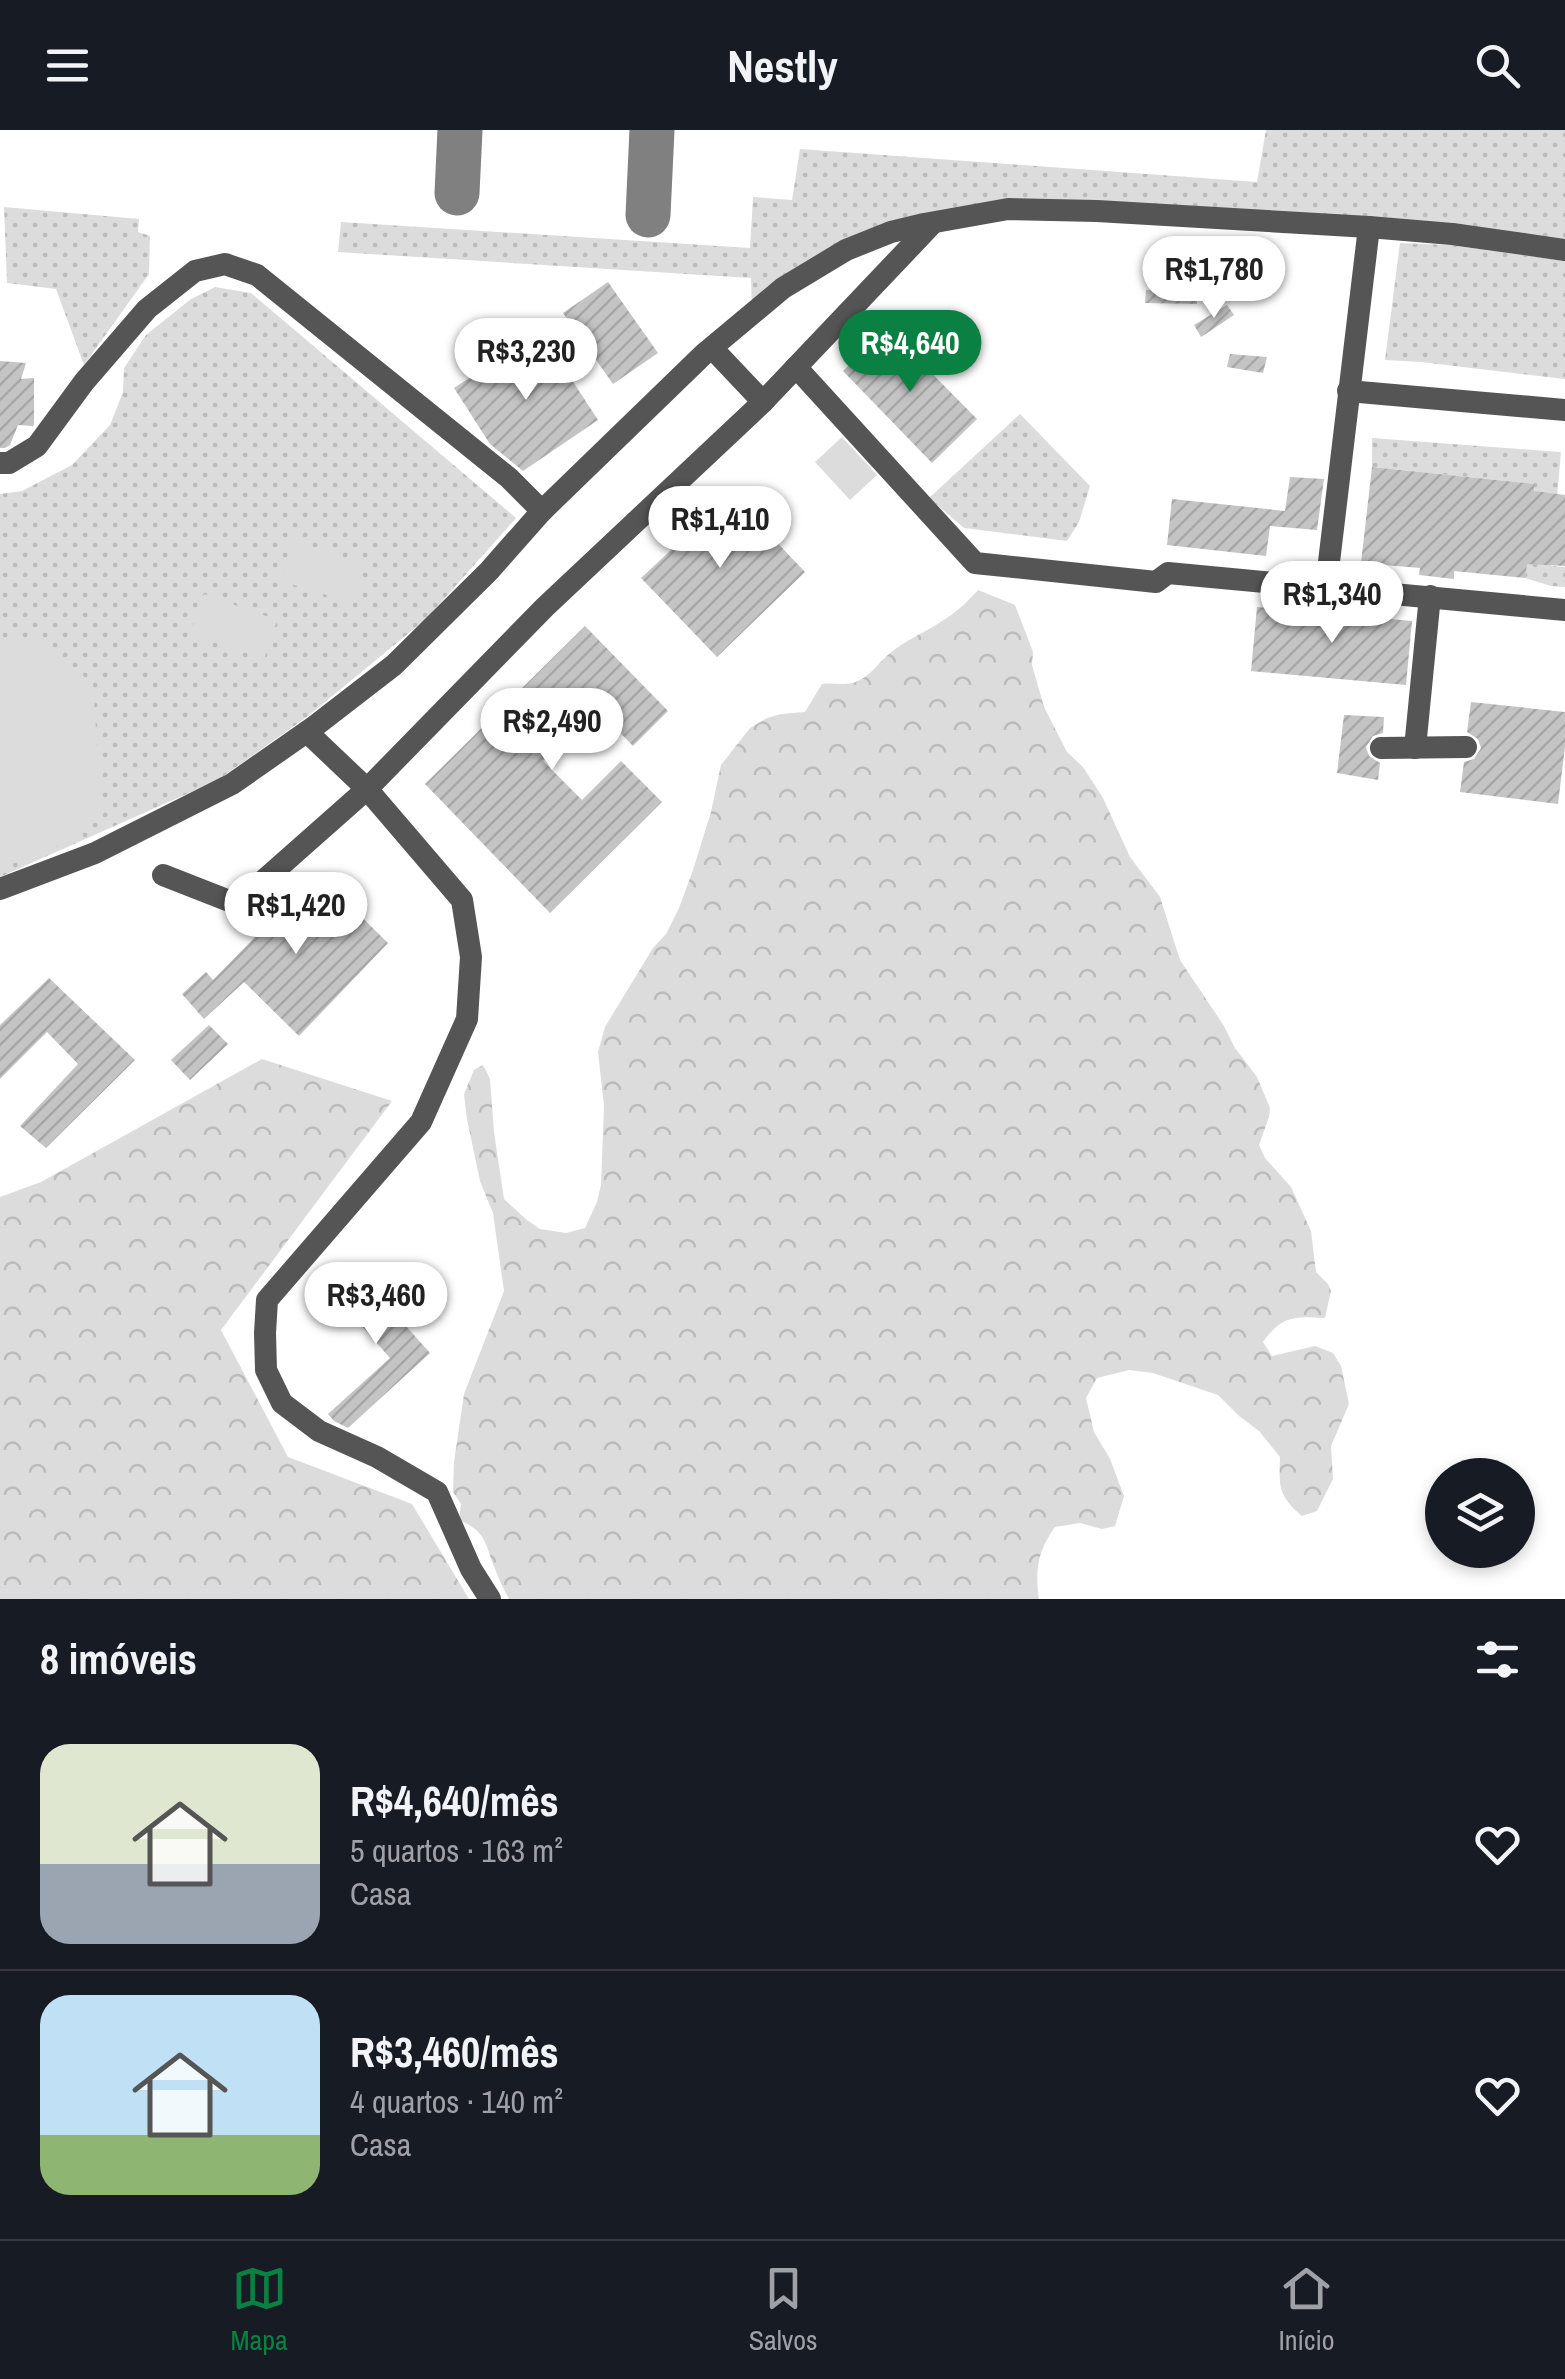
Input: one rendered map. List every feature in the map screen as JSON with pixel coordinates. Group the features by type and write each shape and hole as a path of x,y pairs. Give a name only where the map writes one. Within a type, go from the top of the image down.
{"lane":[{"path":"0,889 96,853 232,784 307,732 394,665 542,512 712,348 783,288 846,250 891,232 1008,209 1369,227 1565,250"},
{"path":"163,876 237,904 366,790 545,606 763,402 934,222"},
{"path":"1326,587 1369,227"},
{"path":"0,463 9,463 37,446 146,308 195,271 225,264 257,276 509,478 542,512"},
{"path":"712,348 763,402"},
{"path":"796,366 975,563 1156,582 1168,573 1565,610"},
{"path":"1348,390 1565,410"},
{"path":"1414,748 1430,596"},
{"path":"307,732 366,790 462,900 471,957 467,1019 420,1122 267,1300 266,1370 282,1403 319,1431 377,1457 437,1492 470,1569 490,1599"},
{"path":"1381,748 1466,747"}],"green space":[{"path":"1266,130 1565,130 1565,242 1121,212 934,222 846,250 752,313 751,278 338,252 341,222 750,248 753,197 792,200 800,149 1257,182"},
{"path":"4,207 139,219 138,232 150,236 149,274 84,365 56,289 7,283"},
{"path":"1400,243 1450,245 1565,261 1565,379 1385,360"},
{"path":"215,287 251,293 516,518 427,618 308,716 218,780 0,877 0,494 22,491 72,465 110,425 123,392 124,368 146,335 191,299"},
{"path":"1020,414 1090,486 1079,522 1067,541 964,528 929,498"},
{"path":"842,437 877,475 850,500 815,462"},
{"path":"1372,438 1561,452 1551,566 1565,567 1565,587 1525,578 1535,484 1372,467"},
{"path":"293,542 364,564 352,603 281,581"},
{"path":"978,590 1015,605 1033,652 1032,665 1044,707 1067,752 1083,767 1103,798 1130,857 1160,897 1180,960 1257,1077 1270,1108 1259,1145 1265,1158 1291,1187 1311,1231 1316,1272 1331,1291 1325,1318 1282,1322 1263,1342 1272,1356 1315,1346 1333,1353 1341,1366 1349,1404 1331,1446 1333,1479 1317,1511 1302,1516 1282,1490 1280,1457 1259,1431 1218,1395 1153,1373 1129,1370 1097,1378 1086,1398 1094,1432 1110,1459 1124,1496 1115,1526 1102,1529 1080,1523 1055,1527 1039,1562 1039,1599 509,1599 484,1540 459,1520 461,1504 453,1492 464,1394 504,1291 493,1213 480,1181 467,1119 464,1094 474,1070 483,1065 490,1079 504,1199 540,1229 566,1233 585,1228 601,1185 604,1106 598,1052 605,1027 679,908 711,812 721,765 750,728 767,718 805,712 822,684 851,683 864,677 895,649 952,614"},
{"path":"204,594 277,620 264,659 190,634"},
{"path":"0,639 40,639 93,684 101,806 45,857 0,858"},
{"path":"262,1059 392,1101 221,1330 288,1457 412,1504 469,1599 0,1599 0,1197 41,1182"}],"building":[{"path":"608,282 658,353 613,384 563,313"},
{"path":"1146,290 1197,292 1197,304 1145,303"},
{"path":"1227,305 1234,315 1201,337 1194,325"},
{"path":"887,328 977,419 932,463 843,371"},
{"path":"540,331 598,420 523,471 490,444 454,388"},
{"path":"1230,354 1267,357 1263,373 1227,367"},
{"path":"0,361 26,363 21,379 34,378 34,424 18,425 5,448 0,448"},
{"path":"1372,467 1535,484 1534,491 1565,495 1565,566 1527,564 1525,578 1454,571 1454,579 1419,575 1420,568 1361,563"},
{"path":"1290,477 1324,479 1317,530 1270,526 1266,556 1167,545 1172,499 1285,511"},
{"path":"727,490 805,572 717,657 641,578 671,550 654,532 683,504 697,519"},
{"path":"1257,607 1412,621 1406,685 1251,671"},
{"path":"585,626 668,711 633,746 596,708 543,761 582,800 621,761 662,802 550,913 425,784"},
{"path":"1471,702 1565,712 1558,804 1460,792 1464,762 1474,759 1481,748 1478,739 1467,732"},
{"path":"1344,715 1384,717 1383,733 1373,736 1366,747 1369,756 1380,763 1378,780 1337,773"},
{"path":"320,876 388,943 299,1036 244,982 204,1019 182,994 206,972 213,980 257,935 245,922 276,892 288,906"},
{"path":"49,978 135,1060 46,1148 20,1126 78,1064 47,1032 0,1079 0,1025"},
{"path":"209,1025 228,1044 190,1080 171,1060"},
{"path":"355,1269 430,1353 348,1428 328,1414 390,1358 331,1291"}],"taxiway":[{"path":"457,193 460,130"},
{"path":"648,215 652,130"}]}
